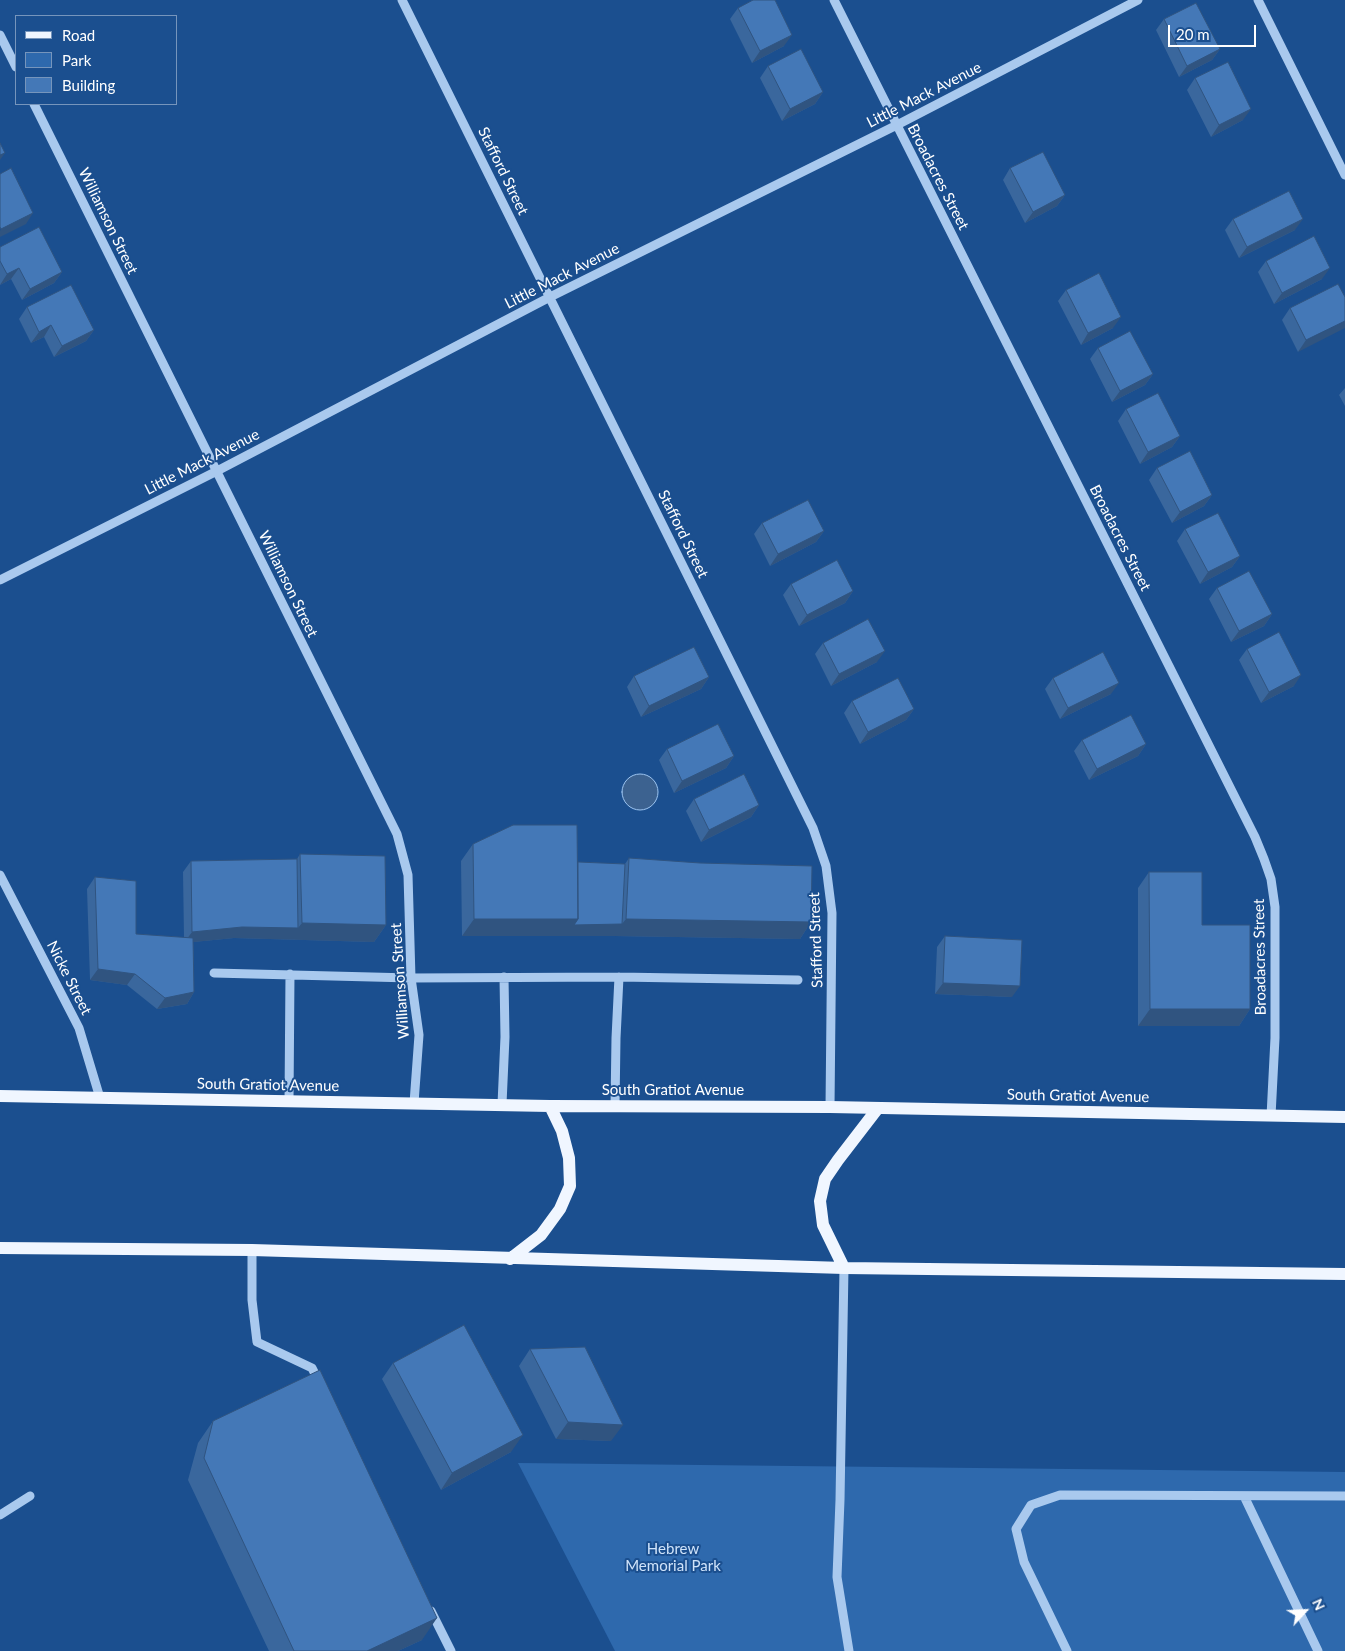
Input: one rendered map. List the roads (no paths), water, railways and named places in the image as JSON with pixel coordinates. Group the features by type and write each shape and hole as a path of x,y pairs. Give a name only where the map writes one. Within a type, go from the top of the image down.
{"main road":[{"name":"South Gratiot Avenue","path":"0,1096 550,1106 830,1107 1345,1117"},
{"path":"510,1259 541,1235 560,1210 570,1186 569,1158 562,1131 550,1106"},
{"path":"844,1268 823,1225 820,1202 825,1179 878,1108"},
{"path":"0,1248 252,1250 844,1268 1345,1274"}],"street":[{"name":"Stafford Street","path":"402,0 817,837 826,866 832,913 830,1107"},
{"name":"Broadacres Street","path":"834,0 1255,837 1271,879 1275,907 1274,1038 1271,1116"},
{"name":"Little Mack Avenue","path":"0,580 217,471 550,297 896,125 1138,0"},
{"path":"1258,0 1345,175"},
{"path":"0,34 15,65"},
{"name":"Williamson Street","path":"34,105 396,834 408,875 411,978 419,1035 414,1103"},
{"name":"Nicke Street","path":"0,875 79,1028 100,1098"},
{"path":"214,972 411,978 619,977 798,980"},
{"path":"289,1101 290,974"},
{"path":"502,1104 505,1036 504,977"},
{"path":"615,1106 619,977"},
{"path":"252,1250 252,1300 257,1342 312,1368 325,1395"},
{"path":"844,1268 837,1577 849,1651"},
{"path":"0,1515 30,1496"},
{"path":"1067,1651 1024,1562 1016,1529 1031,1506 1060,1496 1345,1496"},
{"path":"1244,1496 1318,1651"},
{"path":"425,1598 451,1651"}],"park label":[{"name":"Hebrew Memorial Park","path":"673,1558"}]}
